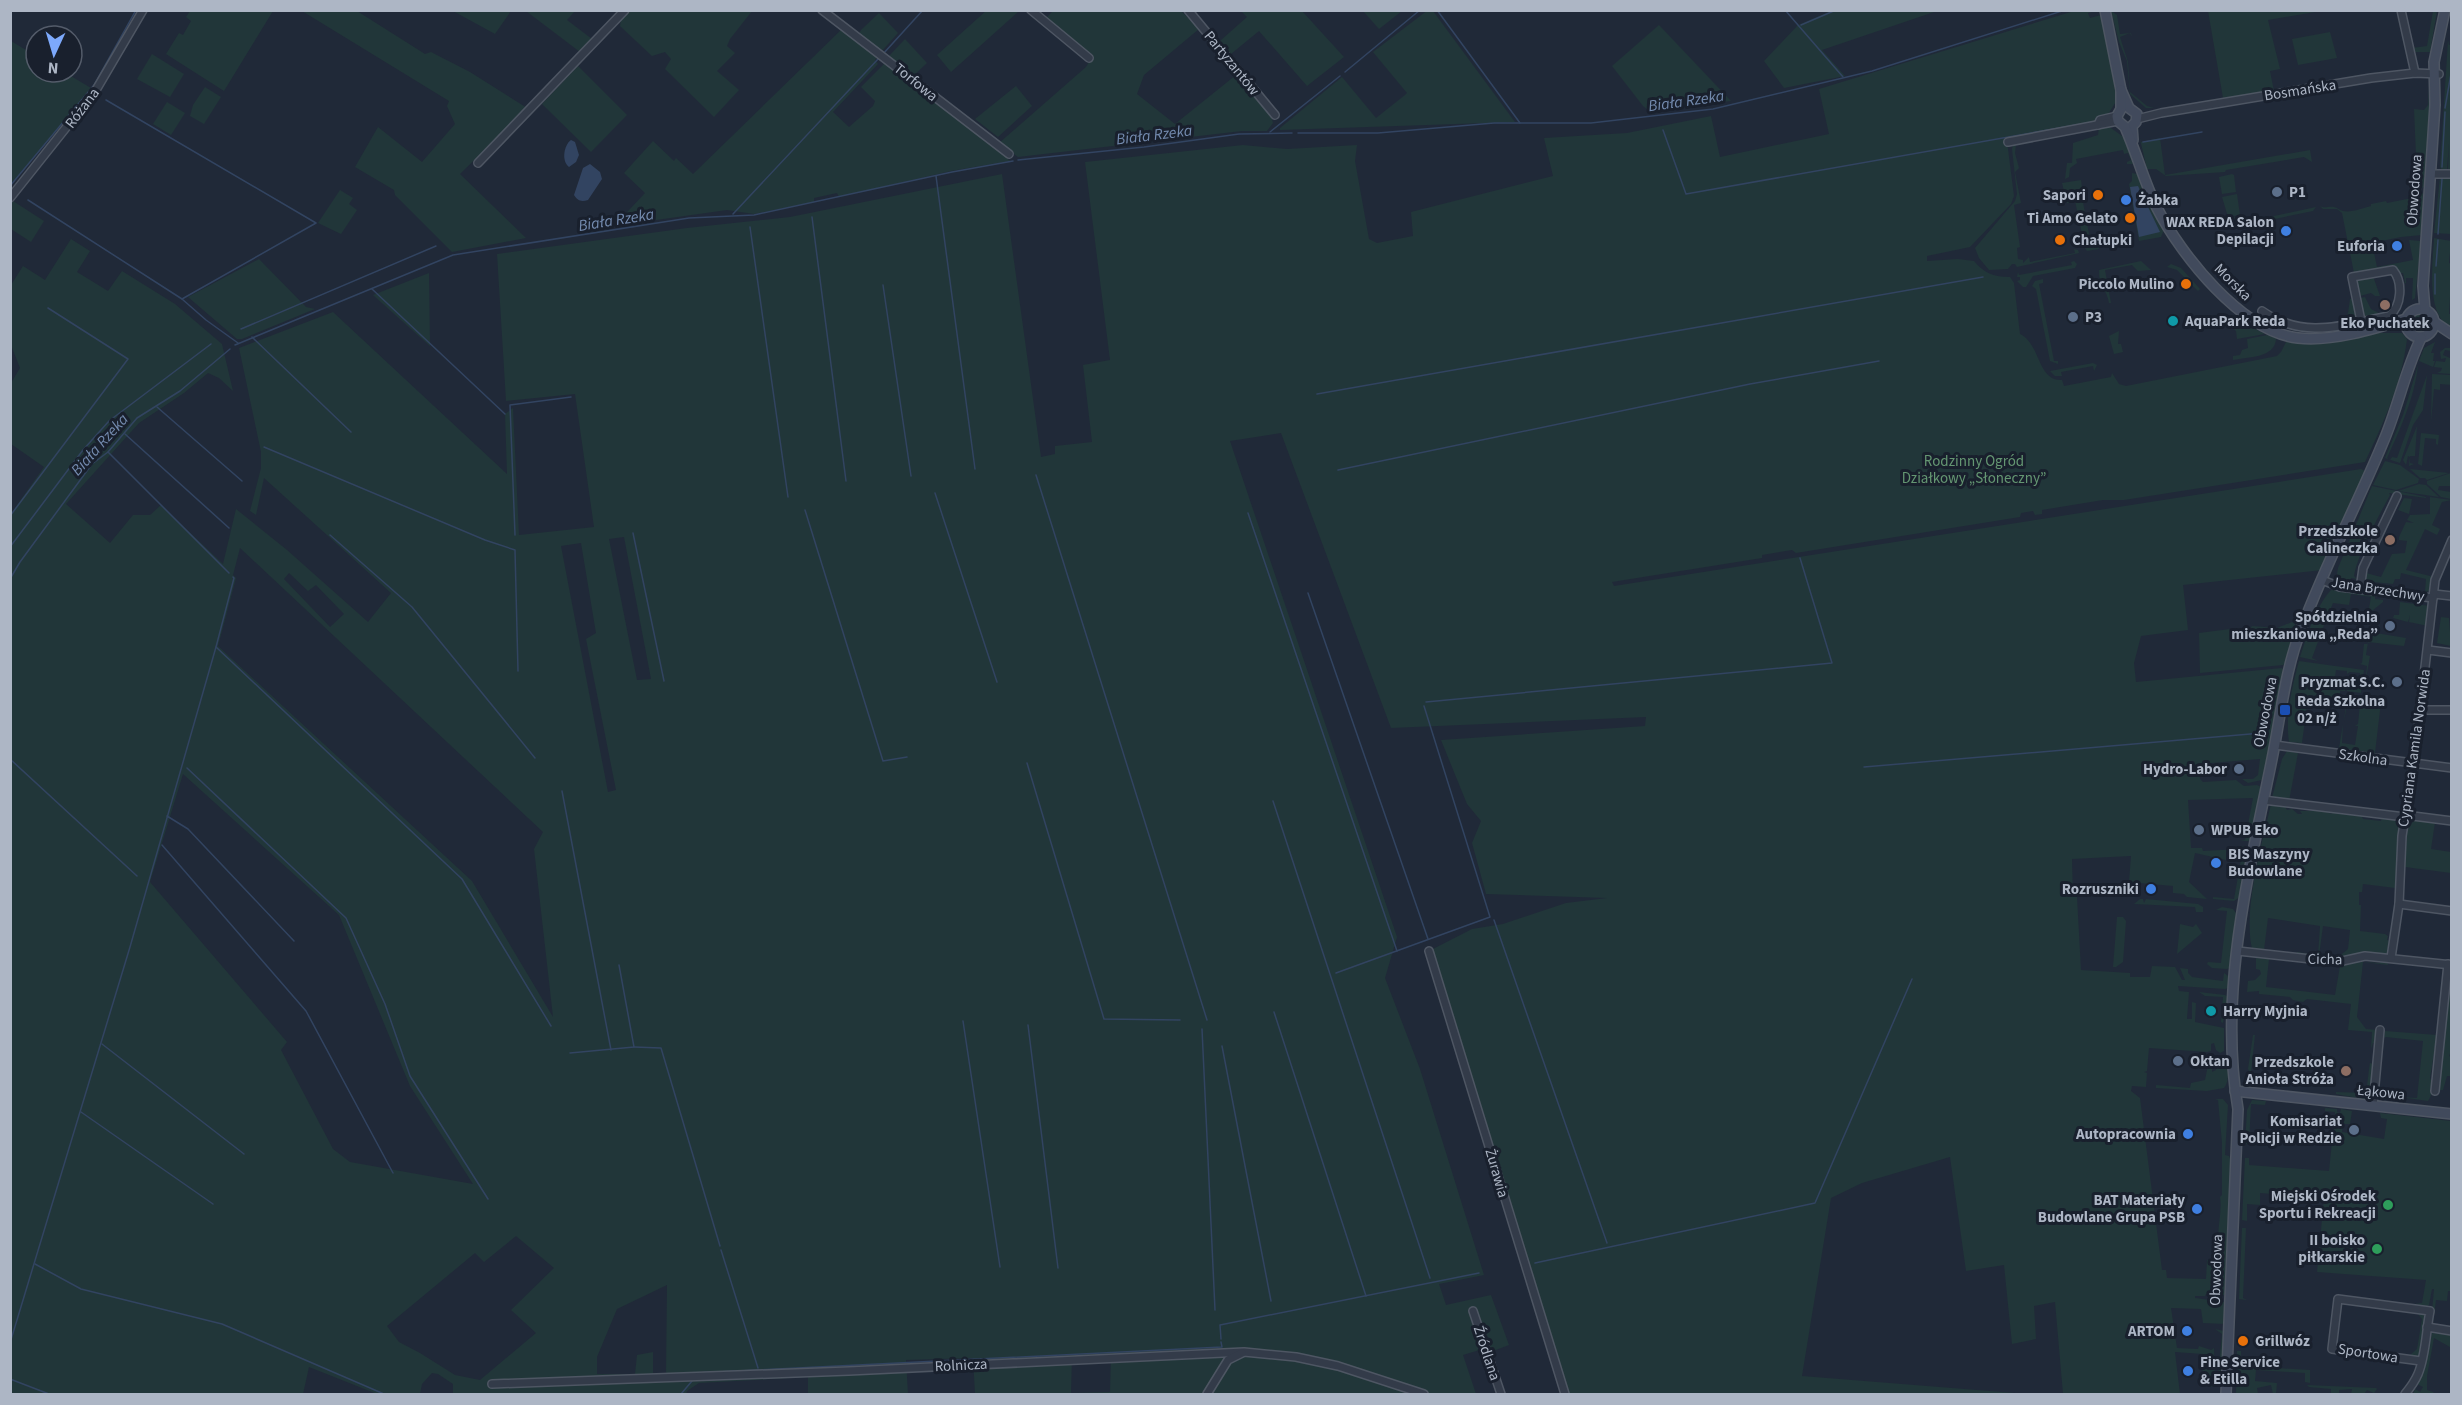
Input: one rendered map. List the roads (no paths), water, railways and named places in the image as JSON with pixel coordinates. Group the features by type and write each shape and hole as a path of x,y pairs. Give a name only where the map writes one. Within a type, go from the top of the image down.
{"main road":[{"name":"Morska","path":"2104,10 2133,145 2150,193 2175,238 2199,269 2246,316 2274,332 2297,338 2325,337 2362,326 2411,330"},
{"name":"Obwodowa","path":"2421,309 2438,52 2445,10"},
{"path":"2433,327 2433,317 2421,309 2408,314 2411,330 2433,327 2451,335"},
{"name":"Obwodowa","path":"2226,1395 2238,1109 2231,1018 2241,915 2283,694 2301,627 2389,428 2411,359 2411,330"},
{"name":"Łąkowa","path":"2235,1091 2451,1114"}],"street":[{"name":"Różana","path":"10,198 96,90 143,10"},
{"path":"478,163 625,10"},
{"name":"Torfowa","path":"822,10 1009,154"},
{"path":"1031,10 1089,58"},
{"name":"Partyzantów","path":"1188,10 1275,115"},
{"path":"2401,10 2415,73"},
{"name":"Bosmańska","path":"2008,142 2127,117 2415,73 2437,74"},
{"path":"2431,174 2451,174"},
{"path":"2262,311 2283,323 2311,329 2362,326 2393,313 2400,300 2396,274 2393,270 2352,277 2362,326"},
{"path":"2360,589 2363,568 2397,496"},
{"name":"Cypriana Kamila Norwida","path":"2391,958 2399,904 2401,849 2428,650 2435,580 2451,540"},
{"name":"Jana Brzechwy","path":"2322,580 2340,587 2451,596"},
{"path":"2428,650 2451,654"},
{"path":"2420,710 2451,710"},
{"name":"Szkolna","path":"2275,745 2451,768"},
{"path":"2263,800 2451,821"},
{"path":"2399,904 2451,911"},
{"name":"Żurawia","path":"1429,951 1565,1395"},
{"name":"Cicha","path":"2238,951 2338,962 2365,956 2450,964 2435,1091"},
{"path":"2373,1106 2380,1030"},
{"name":"Sportowa","path":"2421,1361 2332,1349 2338,1299 2430,1311 2427,1328"},
{"name":"Źródlana","path":"1473,1311 1501,1395"},
{"path":"2405,1395 2418,1374 2427,1328 2451,1331"},
{"path":"1207,1395 1228,1360 1244,1352"},
{"name":"Rolnicza","path":"492,1384 805,1373 1244,1352 1296,1357 1338,1366 1424,1395"}],"water":[{"path":"571,140 575,142 579,155 576,162 569,167 564,153"},
{"path":"590,164 600,172 602,179 588,200 580,201 574,195 583,168"},
{"path":"2138,186 2160,232 2139,237 2130,187"}],"waterway":[{"path":"10,186 94,85 136,10"},
{"path":"883,54 923,10"},
{"path":"1345,72 1420,10"},
{"path":"1437,10 1520,123"},
{"path":"1785,10 1843,77"},
{"path":"1801,25 1836,10"},
{"name":"Biała Rzeka","path":"1298,133 1378,133 1494,123 1591,123 1713,109 1872,71 2065,10"},
{"path":"733,214 879,58"},
{"path":"2445,108 2452,68"},
{"path":"1270,132 1340,76"},
{"path":"106,100 316,223 182,299"},
{"path":"2442,167 2445,112"},
{"path":"1663,130 1686,194 2093,122"},
{"path":"2143,142 2202,132"},
{"name":"Biała Rzeka","path":"1018,160 1144,147 1239,134 1292,133"},
{"name":"Biała Rzeka","path":"235,345 453,255 689,218 754,215 1013,161"},
{"path":"936,176 975,469"},
{"path":"2438,234 2442,179"},
{"path":"28,200 182,299 238,343"},
{"path":"812,217 846,481"},
{"path":"750,227 788,497"},
{"path":"2436,266 2438,240"},
{"path":"241,329 436,246"},
{"path":"2435,274 2435,294"},
{"path":"1317,394 1983,277"},
{"path":"883,285 911,476"},
{"path":"372,289 505,414"},
{"path":"10,516 128,359 48,308"},
{"path":"252,337 351,432"},
{"path":"10,547 83,450 109,421 211,344"},
{"name":"Biała Rzeka","path":"10,579 92,464 108,452 137,418 180,391 230,349"},
{"path":"1338,470 1750,384 1879,361"},
{"path":"515,535 510,405 571,397"},
{"path":"157,407 242,481"},
{"path":"125,434 229,528"},
{"path":"264,447 485,540 515,550 518,671"},
{"path":"108,452 229,573"},
{"path":"1036,475 1207,1020"},
{"path":"935,493 997,682"},
{"path":"805,510 883,761 907,757"},
{"path":"1248,513 1397,951"},
{"path":"633,533 664,681"},
{"path":"330,535 412,607 535,758"},
{"path":"1426,702 1832,663 1800,558"},
{"path":"233,577 216,647 462,879 551,1026"},
{"path":"1308,593 1428,939"},
{"path":"10,1343 130,947 216,647"},
{"path":"1336,973 1490,917 1424,706"},
{"path":"1864,767 2262,733"},
{"path":"10,759 137,876"},
{"path":"1027,763 1104,1019 1180,1020"},
{"path":"187,768 346,918 385,1004 410,1076 488,1199"},
{"path":"562,791 611,1050"},
{"path":"1273,801 1430,1278"},
{"path":"167,816 188,829 294,941"},
{"path":"162,845 306,1011 393,1173"},
{"path":"1494,920 1607,1243"},
{"path":"570,1053 634,1047 619,965"},
{"path":"1535,1263 1815,1203 1912,979"},
{"path":"1274,1012 1366,1296"},
{"path":"963,1021 1000,1267"},
{"path":"1028,1025 1058,1268"},
{"path":"1202,1029 1215,1310"},
{"path":"102,1044 244,1154"},
{"path":"1222,1046 1271,1301"},
{"path":"634,1047 661,1048 720,1246"},
{"path":"81,1112 213,1204"},
{"path":"721,1250 758,1368"},
{"path":"35,1264 81,1289 222,1324 384,1394"},
{"path":"1221,1339 1220,1325 1479,1273"},
{"path":"696,1373 1222,1347 1221,1342"},
{"path":"10,1379 49,1394"},
{"path":"681,1394 692,1381"}],"place":[{"name":"P1","path":"2277,192"},
{"name":"Sapori","path":"2098,195"},
{"name":"Żabka","path":"2126,200"},
{"name":"Ti Amo Gelato","path":"2130,218"},
{"name":"WAX REDA Salon Depilacji","path":"2286,231"},
{"name":"Chałupki","path":"2060,240"},
{"name":"Euforia","path":"2397,246"},
{"name":"Piccolo Mulino","path":"2186,284"},
{"name":"Eko Puchatek","path":"2385,305"},
{"name":"P3","path":"2073,317"},
{"name":"AquaPark Reda","path":"2173,321"},
{"name":"Przedszkole Calineczka","path":"2390,540"},
{"name":"Spółdzielnia mieszkaniowa „Reda”","path":"2390,626"},
{"name":"Pryzmat S.C.","path":"2397,682"},
{"name":"Reda Szkolna 02 n/ż","path":"2285,710"},
{"name":"Hydro-Labor","path":"2239,769"},
{"name":"WPUB Eko","path":"2199,830"},
{"name":"BIS Maszyny Budowlane","path":"2216,863"},
{"name":"Rozruszniki","path":"2151,889"},
{"name":"Harry Myjnia","path":"2211,1011"},
{"name":"Oktan","path":"2178,1061"},
{"name":"Przedszkole Anioła Stróża","path":"2346,1071"},
{"name":"Komisariat Policji w Redzie","path":"2354,1130"},
{"name":"Autopracownia","path":"2188,1134"},
{"name":"Miejski Ośrodek Sportu i Rekreacji","path":"2388,1205"},
{"name":"BAT Materiały Budowlane Grupa PSB","path":"2197,1209"},
{"name":"II boisko piłkarskie","path":"2377,1249"},
{"name":"ARTOM","path":"2187,1331"},
{"name":"Grillwóz","path":"2243,1341"},
{"name":"Fine Service & Etilla","path":"2188,1371"}],"park label":[{"name":"Rodzinny Ogród Działkowy „Słoneczny”","path":"1974,470"}]}
